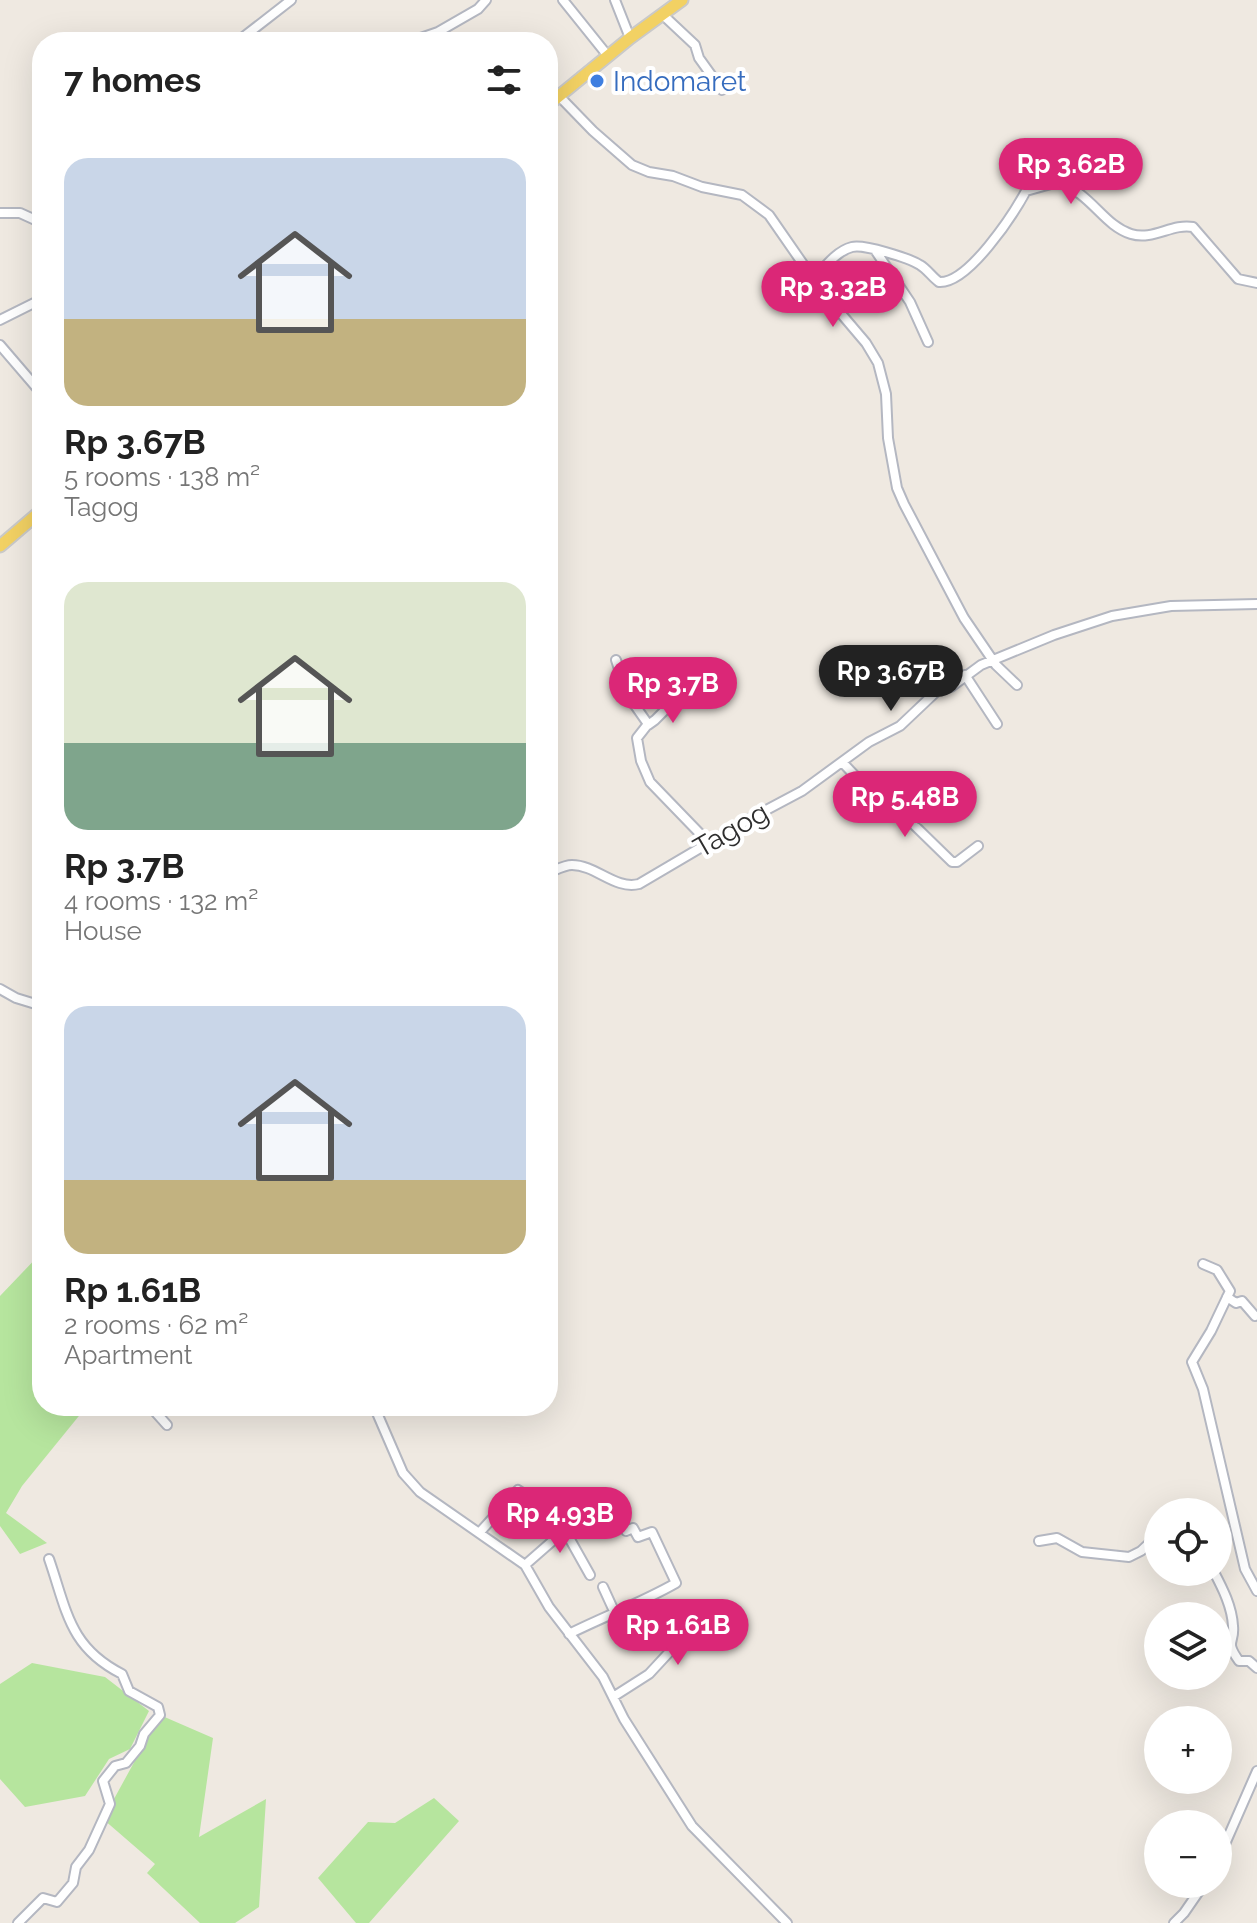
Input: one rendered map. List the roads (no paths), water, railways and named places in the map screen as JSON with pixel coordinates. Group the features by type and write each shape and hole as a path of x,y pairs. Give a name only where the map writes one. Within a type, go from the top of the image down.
{"main road":[{"path":"559,96 682,0"},
{"path":"0,546 32,519"}],"street":[{"path":"250,32 291,0"},
{"path":"438,32 478,9 486,0"},
{"path":"563,0 608,56"},
{"path":"615,0 630,38"},
{"path":"663,15 695,45 699,58 722,90"},
{"path":"559,96 632,165 702,187 724,190 754,202 781,230 813,280 866,343 878,363 886,394 888,438 897,488 964,618 992,660 1017,685"},
{"path":"813,280 841,252 856,246 920,264 939,282 948,282 990,246 1026,191 1058,182 1088,198 1112,223 1135,235 1193,227 1238,279 1257,283"},
{"path":"0,213 20,213 32,218"},
{"path":"874,249 910,302 928,342"},
{"path":"0,320 32,304"},
{"path":"0,345 32,382"},
{"name":"Tagog","path":"558,869 577,865 626,886 633,886 802,791 869,742 900,726 938,690 951,687 992,660 1054,635 1112,616 1171,606 1257,604"},
{"path":"616,660 627,694 648,725"},
{"path":"965,675 997,724"},
{"path":"680,695 637,738 645,773 708,842"},
{"path":"842,762 860,781 884,789 912,823 954,863 978,846"},
{"path":"912,823 953,786"},
{"path":"0,989 32,1003"},
{"path":"1203,1264 1220,1274 1230,1288 1211,1331 1192,1362 1192,1368 1205,1396 1245,1569 1257,1591"},
{"path":"1227,1297 1236,1303 1242,1301 1255,1316"},
{"path":"159,1416 167,1425"},
{"path":"378,1416 403,1473 411,1484 525,1565 549,1607 603,1677 655,1772 692,1826 787,1923"},
{"path":"480,1532 521,1490 530,1498 539,1494 563,1527 590,1575"},
{"path":"525,1565 557,1537 563,1527 583,1523"},
{"path":"569,1634 614,1611 632,1607 676,1583 652,1532 638,1537 633,1528 626,1531"},
{"path":"1039,1541 1057,1538 1082,1552 1129,1557 1144,1548"},
{"path":"18,1923 43,1898 57,1902 73,1883 76,1867 89,1850 109,1808 103,1781 115,1766 126,1763 160,1715 158,1707 129,1691 122,1674 105,1665 77,1637 49,1559"},
{"path":"1221,1586 1233,1626 1230,1645 1239,1661 1249,1661 1257,1668"},
{"path":"603,1587 614,1611"},
{"path":"613,1697 649,1674 674,1647 727,1615"},
{"path":"1232,1828 1257,1771"},
{"path":"1174,1923 1194,1898"}],"place":[{"name":"Indomaret","path":"597,81"}]}
